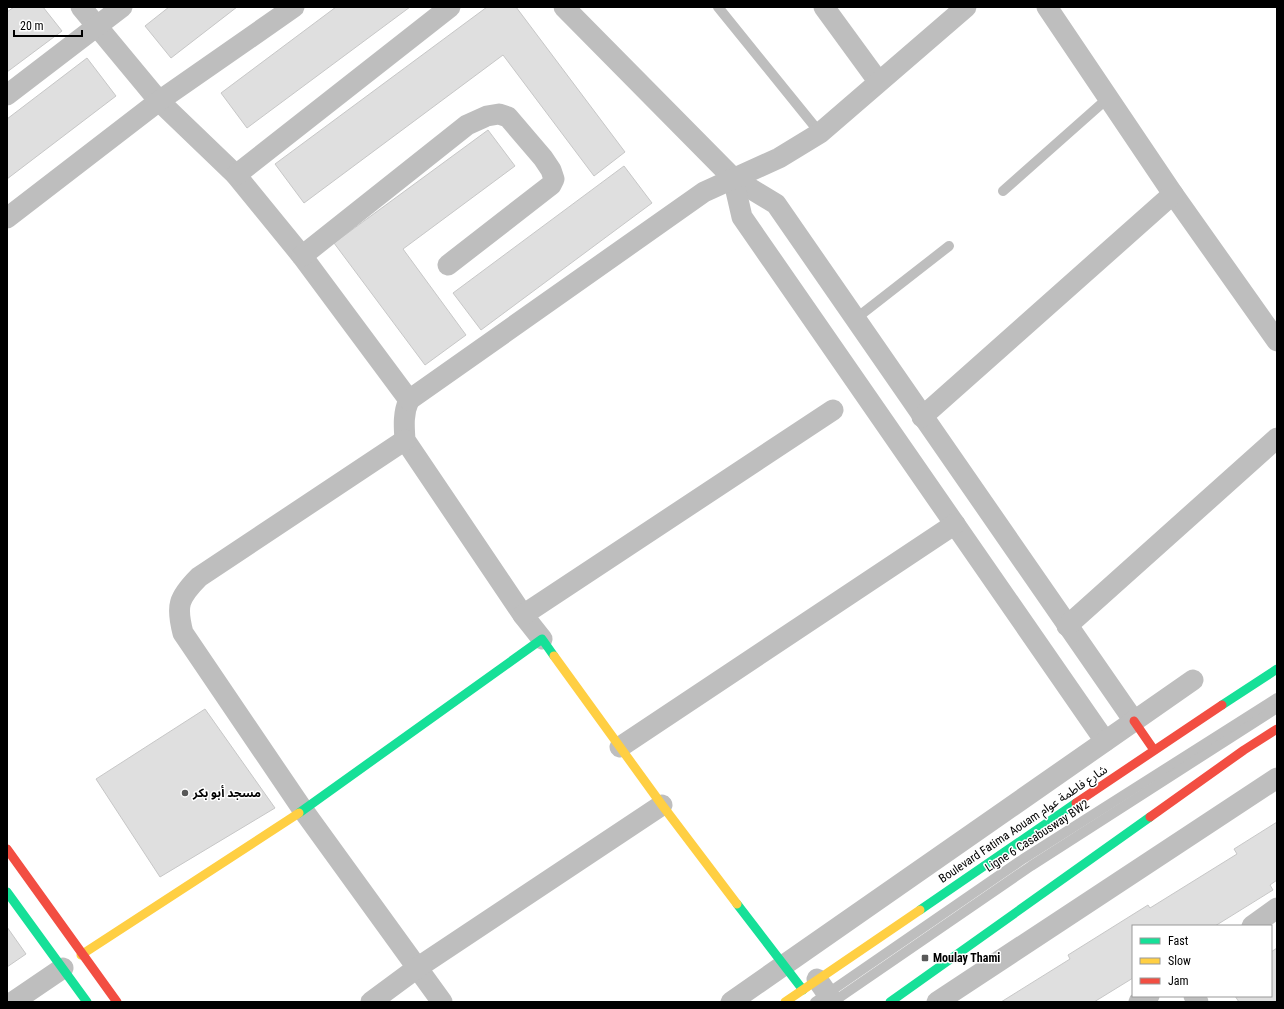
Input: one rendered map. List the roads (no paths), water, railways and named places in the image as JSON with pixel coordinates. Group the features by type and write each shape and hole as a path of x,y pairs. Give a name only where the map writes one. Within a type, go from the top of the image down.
{"street":[{"path":"81,7 159,101 236,175 302,256 409,400"},
{"path":"7,95 122,7"},
{"path":"7,218 159,101 294,7"},
{"path":"236,175 450,7"},
{"path":"824,7 878,81"},
{"path":"814,997 784,965 662,805 523,615 405,440 404,420 409,400 704,192 779,158 820,133 878,81 966,7"},
{"path":"1047,7 1173,194 1277,341"},
{"path":"567,8 733,178 776,204 854,320 1154,750"},
{"path":"302,256 467,125 487,116 499,114 508,117 543,158 551,170 554,179 551,185 448,265"},
{"path":"733,178 742,217 1105,741"},
{"path":"922,417 1173,194"},
{"path":"523,615 832,410"},
{"path":"1067,626 1277,438"},
{"path":"405,440 198,578 185,591 180,602 179,615 183,633 302,810 442,1002"},
{"path":"620,748 954,524"},
{"path":"81,954 302,810 542,639"},
{"name":"Boulevard Fatima Aouam شارع فاطمة عوام","path":"814,997 1154,750 1277,669"},
{"path":"731,1002 1193,680"},
{"path":"890,1002 1244,750 1277,729"},
{"path":"937,1002 1277,778"},
{"path":"371,1002 417,968 662,805"},
{"path":"7,849 81,954 117,1002"},
{"path":"7,892 87,1002"},
{"path":"1253,925 1277,908"},
{"path":"13,1002 63,968"}],"lane":[{"path":"718,7 820,133"},
{"path":"1003,191 1108,98"},
{"path":"854,320 949,246"},
{"name":"Ligne 6 Casabusway BW2","path":"814,997 1023,859 1277,698"},
{"name":"Ligne 6 Casabusway BW2","path":"814,997 1031,866 1277,708"}],"place":[{"name":"مسجد أبو بكر","path":"185,793"},
{"name":"Moulay Thami","path":"925,958"}]}
